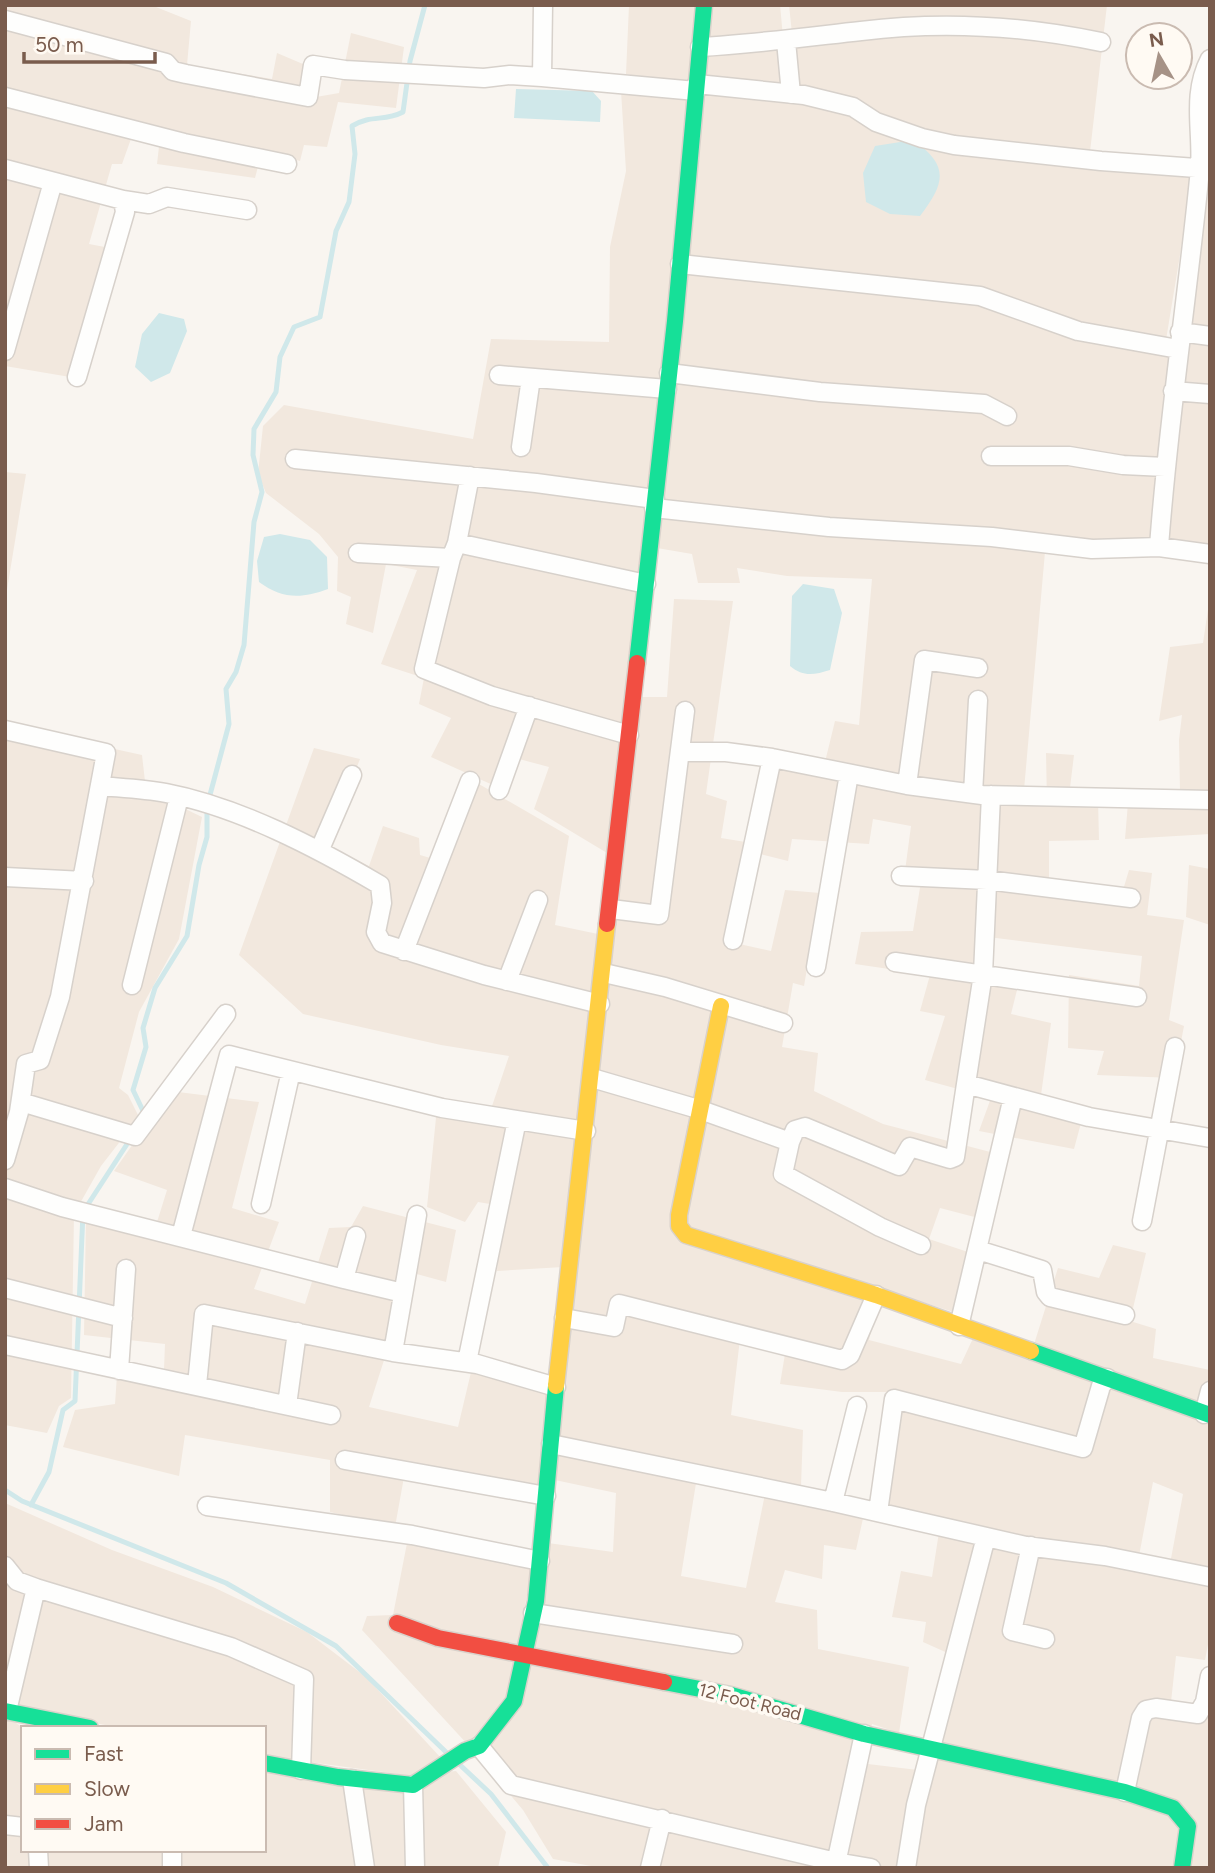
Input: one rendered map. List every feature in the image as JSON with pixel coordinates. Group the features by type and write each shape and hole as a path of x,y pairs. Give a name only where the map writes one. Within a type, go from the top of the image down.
{"street":[{"path":"542,77 543,5"},
{"path":"266,1763 352,1779 413,1785 472,1748 514,1701 533,1613 540,1561 556,1387 668,381 704,5"},
{"path":"5,20 166,62 173,71 308,97 313,65 484,78 510,75 791,94 853,107 876,122 922,138 954,145 1101,161 1205,167"},
{"path":"700,47 786,41 863,30 948,28 1040,30 1101,42"},
{"path":"786,41 791,94"},
{"path":"1159,547 1164,467 1179,340 1205,167 1198,98 1201,75 1210,60"},
{"path":"5,97 184,143 287,164"},
{"path":"5,169 123,200 149,204 163,197 247,210"},
{"path":"5,351 52,182"},
{"path":"77,377 125,212 123,200"},
{"path":"680,264 980,296 1078,331 1179,340 1210,336"},
{"path":"499,375 668,381 984,404 1007,416"},
{"path":"521,447 531,378"},
{"path":"1173,391 1210,394"},
{"path":"991,456 1069,456 1122,465 1164,467"},
{"path":"295,459 470,476 829,527 992,537 1092,548 1159,547 1210,554"},
{"path":"470,476 424,669 529,706 629,736"},
{"path":"358,553 454,550 646,584"},
{"path":"907,785 924,660 978,668"},
{"path":"921,1245 880,1227 783,1174 795,1130 805,1127 897,1166 901,1165 910,1147 953,1159 983,974 987,880 978,700"},
{"path":"499,790 529,706"},
{"path":"611,909 659,915 682,752 685,710"},
{"path":"5,730 106,752 60,997 40,1060 26,1064 5,1160"},
{"path":"682,752 726,752 772,758 907,785 982,795 1210,800"},
{"path":"733,940 772,758"},
{"path":"816,967 849,774"},
{"path":"320,849 352,775"},
{"path":"404,951 470,781"},
{"path":"101,786 179,797 229,813 320,849 380,885 382,904 377,938 404,951 600,1004"},
{"path":"132,985 179,797"},
{"path":"901,876 987,880 1131,898"},
{"path":"5,877 84,880"},
{"path":"507,981 538,900"},
{"path":"895,961 1137,997"},
{"path":"604,973 665,987 783,1023"},
{"path":"722,1006 698,1109 679,1215 679,1226 686,1235 876,1295 1207,1414 1210,1391"},
{"path":"15,1108 135,1136 226,1014"},
{"path":"1142,1222 1175,1046"},
{"path":"181,1236 229,1055 442,1108 586,1131"},
{"path":"261,1205 291,1071"},
{"path":"592,1078 698,1109 790,1142"},
{"path":"966,1084 1161,1131 1210,1138"},
{"path":"959,1326 1013,1097"},
{"path":"467,1362 517,1120"},
{"path":"5,1188 62,1207 403,1293"},
{"path":"393,1352 416,1215"},
{"path":"344,1279 356,1236"},
{"path":"978,1250 1042,1270 1046,1292 1050,1297 1125,1315"},
{"path":"119,1370 126,1269"},
{"path":"5,1288 122,1318"},
{"path":"564,1318 614,1327 620,1304 842,1360 850,1355 876,1295"},
{"path":"197,1385 204,1314 393,1352 467,1362 556,1387"},
{"path":"287,1405 297,1332"},
{"path":"5,1345 331,1415"},
{"path":"878,1512 894,1399 1083,1448 1101,1386 1107,1378"},
{"path":"834,1502 857,1406"},
{"path":"551,1444 1031,1546 1105,1556 1210,1577"},
{"path":"345,1460 546,1496"},
{"path":"207,1506 412,1535 540,1561"},
{"path":"906,1868 916,1805 986,1536"},
{"path":"1031,1546 1012,1631 1045,1639"},
{"path":"5,1566 17,1581 231,1647 304,1679 300,1770"},
{"path":"36,1588 6,1711 80,1726"},
{"path":"533,1613 733,1644"},
{"name":"12 Foot Road","path":"397,1623 438,1638 731,1695 864,1734 1125,1792 1173,1808 1182,1817 1188,1826 1182,1868"},
{"path":"1125,1792 1141,1718 1146,1710 1156,1708 1198,1714 1208,1702 1210,1676"},
{"path":"835,1865 864,1734"},
{"path":"472,1748 511,1785 662,1819 835,1865 871,1868"},
{"path":"352,1779 365,1868"},
{"path":"413,1785 415,1868"},
{"path":"650,1868 662,1819"}],"shaded area":[{"path":"5,5 151,5 191,21 187,65 272,79 277,53 317,70 316,97 339,93 351,33 404,47 396,108 338,102 327,147 304,145 300,161 262,151 255,178 157,164 161,129 5,92"},
{"path":"629,5 698,5 692,86 626,74"},
{"path":"709,5 780,5 783,37 706,38"},
{"path":"789,5 1107,5 1088,169 1194,170 1166,340 1055,316 687,259 708,53 793,43"},
{"path":"621,91 691,94 612,856 534,809 549,767 519,759 506,791 431,757 451,718 419,704 424,678 381,664 417,570 386,564 373,633 346,624 351,597 337,591 338,557 319,534 266,493 258,474 263,426 284,405 473,439 491,339 609,342 610,247 626,171"},
{"path":"5,103 132,136 122,164 112,164 89,244 110,248 70,377 5,366"},
{"path":"1210,141 1210,389 1177,385"},
{"path":"687,267 976,300 1169,353 1153,540 1087,541 820,521 662,501"},
{"path":"1175,396 1210,400 1210,546 1163,537"},
{"path":"5,472 26,474 5,602"},
{"path":"661,511 915,535 1045,552 1024,790 970,790 825,762 835,721 859,725 872,579 787,576 737,568 740,583 698,583 692,554 657,548"},
{"path":"1210,596 1210,834 1125,839 1128,803 1180,791 1179,740 1182,715 1159,721 1170,647 1203,643"},
{"path":"674,599 733,601 706,794 727,801 721,838 764,845 777,768 1047,802 1046,753 1074,755 1068,804 1098,800 1099,840 1049,841 1049,878 1123,890 1129,870 1152,873 1147,915 1184,920 1169,1020 1184,1026 1174,1078 1097,1075 1104,1051 1068,1048 1069,975 1139,986 1142,956 980,936 978,978 1019,982 1011,1014 1051,1023 1041,1095 1085,1108 1074,1149 979,1131 991,1098 925,1080 945,1016 920,1011 930,975 855,964 861,932 913,931 923,869 905,871 911,826 873,819 869,844 792,839 788,861 744,850 726,941 771,951 785,890 820,893 804,986 793,983 782,1047 818,1053 814,1091 883,1124 998,1154 986,1220 940,1208 929,1239 971,1253 966,1316 881,1289 869,1340 961,1364 975,1334 1030,1357 1058,1268 1099,1278 1113,1245 1146,1253 1130,1321 1156,1329 1153,1358 1210,1370 1210,1571 1170,1564 1183,1494 1153,1482 1139,1556 1030,1537 874,1502 888,1392 842,1392 780,1384 786,1348 740,1339 731,1415 803,1430 801,1486 559,1438 638,697 667,697"},
{"path":"5,725 142,755 146,790 202,817 179,939 139,1012 119,1088 128,1095 139,1117 101,1166 74,1214 71,1398 59,1406 47,1433 5,1425"},
{"path":"314,748 360,759 326,845 369,866 383,826 419,838 420,855 444,862 472,780 569,836 555,925 598,934 563,1267 497,1271 502,1206 478,1202 465,1222 427,1207 438,1098 491,1109 509,1056 441,1045 303,1014 239,955"},
{"path":"1189,865 1210,869 1210,925 1186,917"},
{"path":"170,1091 259,1102 232,1208 279,1222 254,1289 305,1304 329,1228 351,1227 363,1206 456,1230 446,1282 402,1270 386,1354 369,1407 458,1427 472,1368 549,1387 538,1492 406,1466 395,1527 330,1512 330,1460 185,1435 179,1476 63,1447 75,1410 115,1404 117,1375 164,1369 165,1344 84,1335 86,1218 153,1235 167,1190 114,1171"},
{"path":"556,1449 697,1477 681,1576 746,1588 765,1494 864,1514 856,1550 824,1545 822,1579 785,1570 775,1602 817,1610 818,1649 909,1667 899,1733 872,1724 868,1764 926,1771 952,1655 923,1642 926,1622 892,1617 901,1571 932,1577 939,1532 1210,1582 1210,1634 1205,1660 1176,1656 1171,1702 1210,1708 1210,1868 602,1868 553,1859 523,1810 479,1758 525,1692 548,1543 613,1552 616,1493 555,1480"},
{"path":"5,1503 112,1550 213,1587 307,1632 366,1677 441,1758 413,1776 266,1756 266,1726 110,1726 5,1705"},
{"path":"408,1538 533,1564 508,1694 469,1746 362,1630 367,1616 393,1615"},
{"path":"5,1715 21,1727 21,1852 167,1852 166,1868 5,1868"},
{"path":"266,1769 330,1783 456,1771 506,1832 498,1868 178,1868 178,1852 266,1852"}],"water":[{"path":"516,89 592,91 601,101 600,122 514,118"},
{"path":"913,140 933,158 940,175 935,194 920,216 890,214 866,202 863,173 875,146"},
{"path":"159,313 184,319 187,331 170,373 151,382 135,367 142,334"},
{"path":"280,534 310,540 327,557 328,589 309,595 292,596 276,592 259,582 257,561 264,537"},
{"path":"803,584 834,589 842,613 830,670 814,674 799,672 790,666 792,596"}],"waterway":[{"path":"145,1115 133,1090 146,1047 143,1028 155,988 187,936 199,865 207,837 207,806 229,724 226,689 236,672 244,645 254,522 262,492 253,455 254,429 276,392 280,357 294,327 320,317 336,231 349,202 355,154 352,126 403,112 410,61 425,5"},
{"path":"31,1505 49,1472 63,1410 75,1401 83,1212 131,1138"},
{"path":"5,1490 22,1501 226,1583 336,1646 447,1753"},
{"path":"459,1764 491,1794 548,1868"}],"traffic: fast":[{"path":"637,663 675,321 704,5"},
{"path":"1031,1351 1210,1415"},
{"path":"266,1763 338,1777 413,1785 465,1751 479,1746 514,1701 536,1601 556,1386"},
{"path":"664,1682 731,1695 864,1734 1125,1792 1173,1808 1188,1826 1182,1868"},
{"path":"5,1711 80,1726"}],"traffic: slow":[{"path":"556,1386 607,924"},
{"path":"721,1006 679,1215 679,1226 686,1235 876,1295 1031,1351"}],"traffic: jam":[{"path":"607,924 637,663"},
{"path":"397,1623 438,1638 664,1682"}]}
